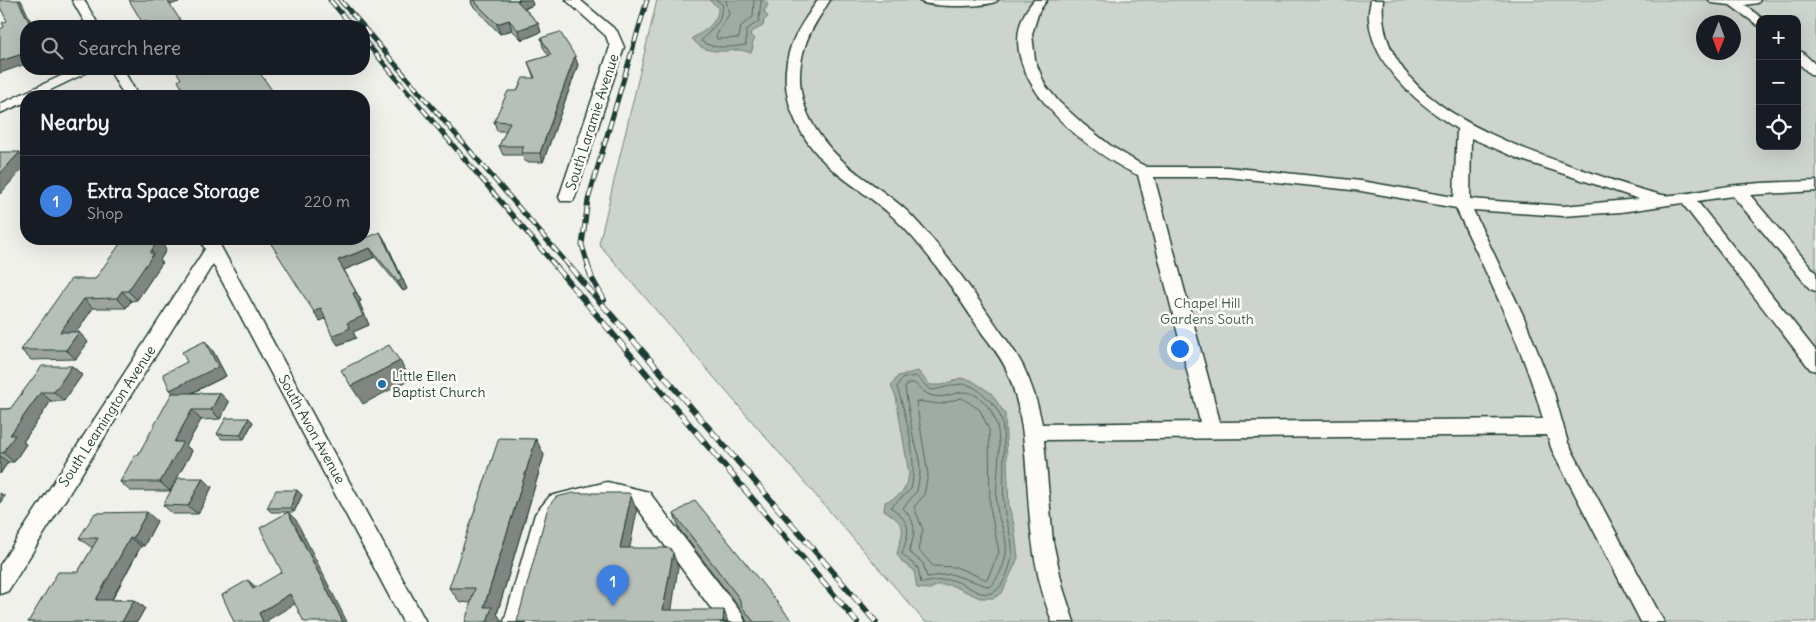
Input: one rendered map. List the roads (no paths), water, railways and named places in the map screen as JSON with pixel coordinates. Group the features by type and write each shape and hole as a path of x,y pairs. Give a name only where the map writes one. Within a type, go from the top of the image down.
{"street":[{"path":"78,0 90,20"},
{"name":"South Laramie Avenue","path":"567,197 617,47 612,34 572,0"},
{"path":"824,0 802,35 794,58 792,96 801,121 823,153 886,201 941,259 1015,367 1031,412 1035,432 1041,530 1051,581 1063,622"},
{"path":"924,0 953,2 992,0"},
{"path":"1041,0 1029,14 1024,36 1038,85 1057,107 1097,142 1132,168 1144,172 1202,171 1260,174 1415,194 1462,204 1563,211 1678,199 1736,190 1816,186"},
{"path":"1377,0 1376,26 1383,48 1392,62 1416,90 1464,128 1508,148 1632,192 1678,199 1816,364"},
{"path":"1715,0 1734,2 1754,0"},
{"path":"1734,2 1756,20"},
{"path":"1801,58 1816,72"},
{"path":"40,90 74,75"},
{"path":"119,75 128,90"},
{"path":"0,109 20,99"},
{"path":"1464,128 1462,204 1514,315 1544,393 1559,444 1653,622"},
{"path":"1144,172 1212,430"},
{"path":"1794,186 1816,182"},
{"path":"1736,190 1816,285"},
{"name":"South Leamington Avenue","path":"0,584 210,245"},
{"name":"South Avon Avenue","path":"212,245 415,621"},
{"path":"1035,432 1554,427"},
{"path":"515,622 542,521 557,502 607,492 642,498 734,622"}],"water":[{"path":"709,0 762,0 768,4 764,12 768,17 764,20 763,26 751,32 750,35 755,39 752,44 751,53 740,50 707,50 692,38 706,30 716,17 718,7"},
{"path":"918,371 930,385 942,385 960,378 971,380 991,393 1005,414 1009,507 1014,525 1018,558 1002,593 994,598 980,598 951,585 938,585 930,589 917,588 914,570 903,563 897,554 902,529 897,520 884,510 885,502 895,498 902,492 907,484 909,474 896,397 891,386 898,376"}],"railway":[{"path":"330,0 347,20"},
{"path":"340,0 358,20"},
{"path":"589,268 582,245 588,200 647,0"},
{"path":"370,35 571,268"},
{"path":"370,47 557,268"},
{"path":"556,267 857,622"},
{"path":"570,267 876,622"},
{"path":"588,267 592,279 604,300"}],"place":[{"name":"Little Ellen Baptist Church","path":"382,384"},
{"name":"Extra Space Storage","path":"613,606"}],"park label":[{"name":"Chapel Hill Gardens South","path":"1207,312"}]}
